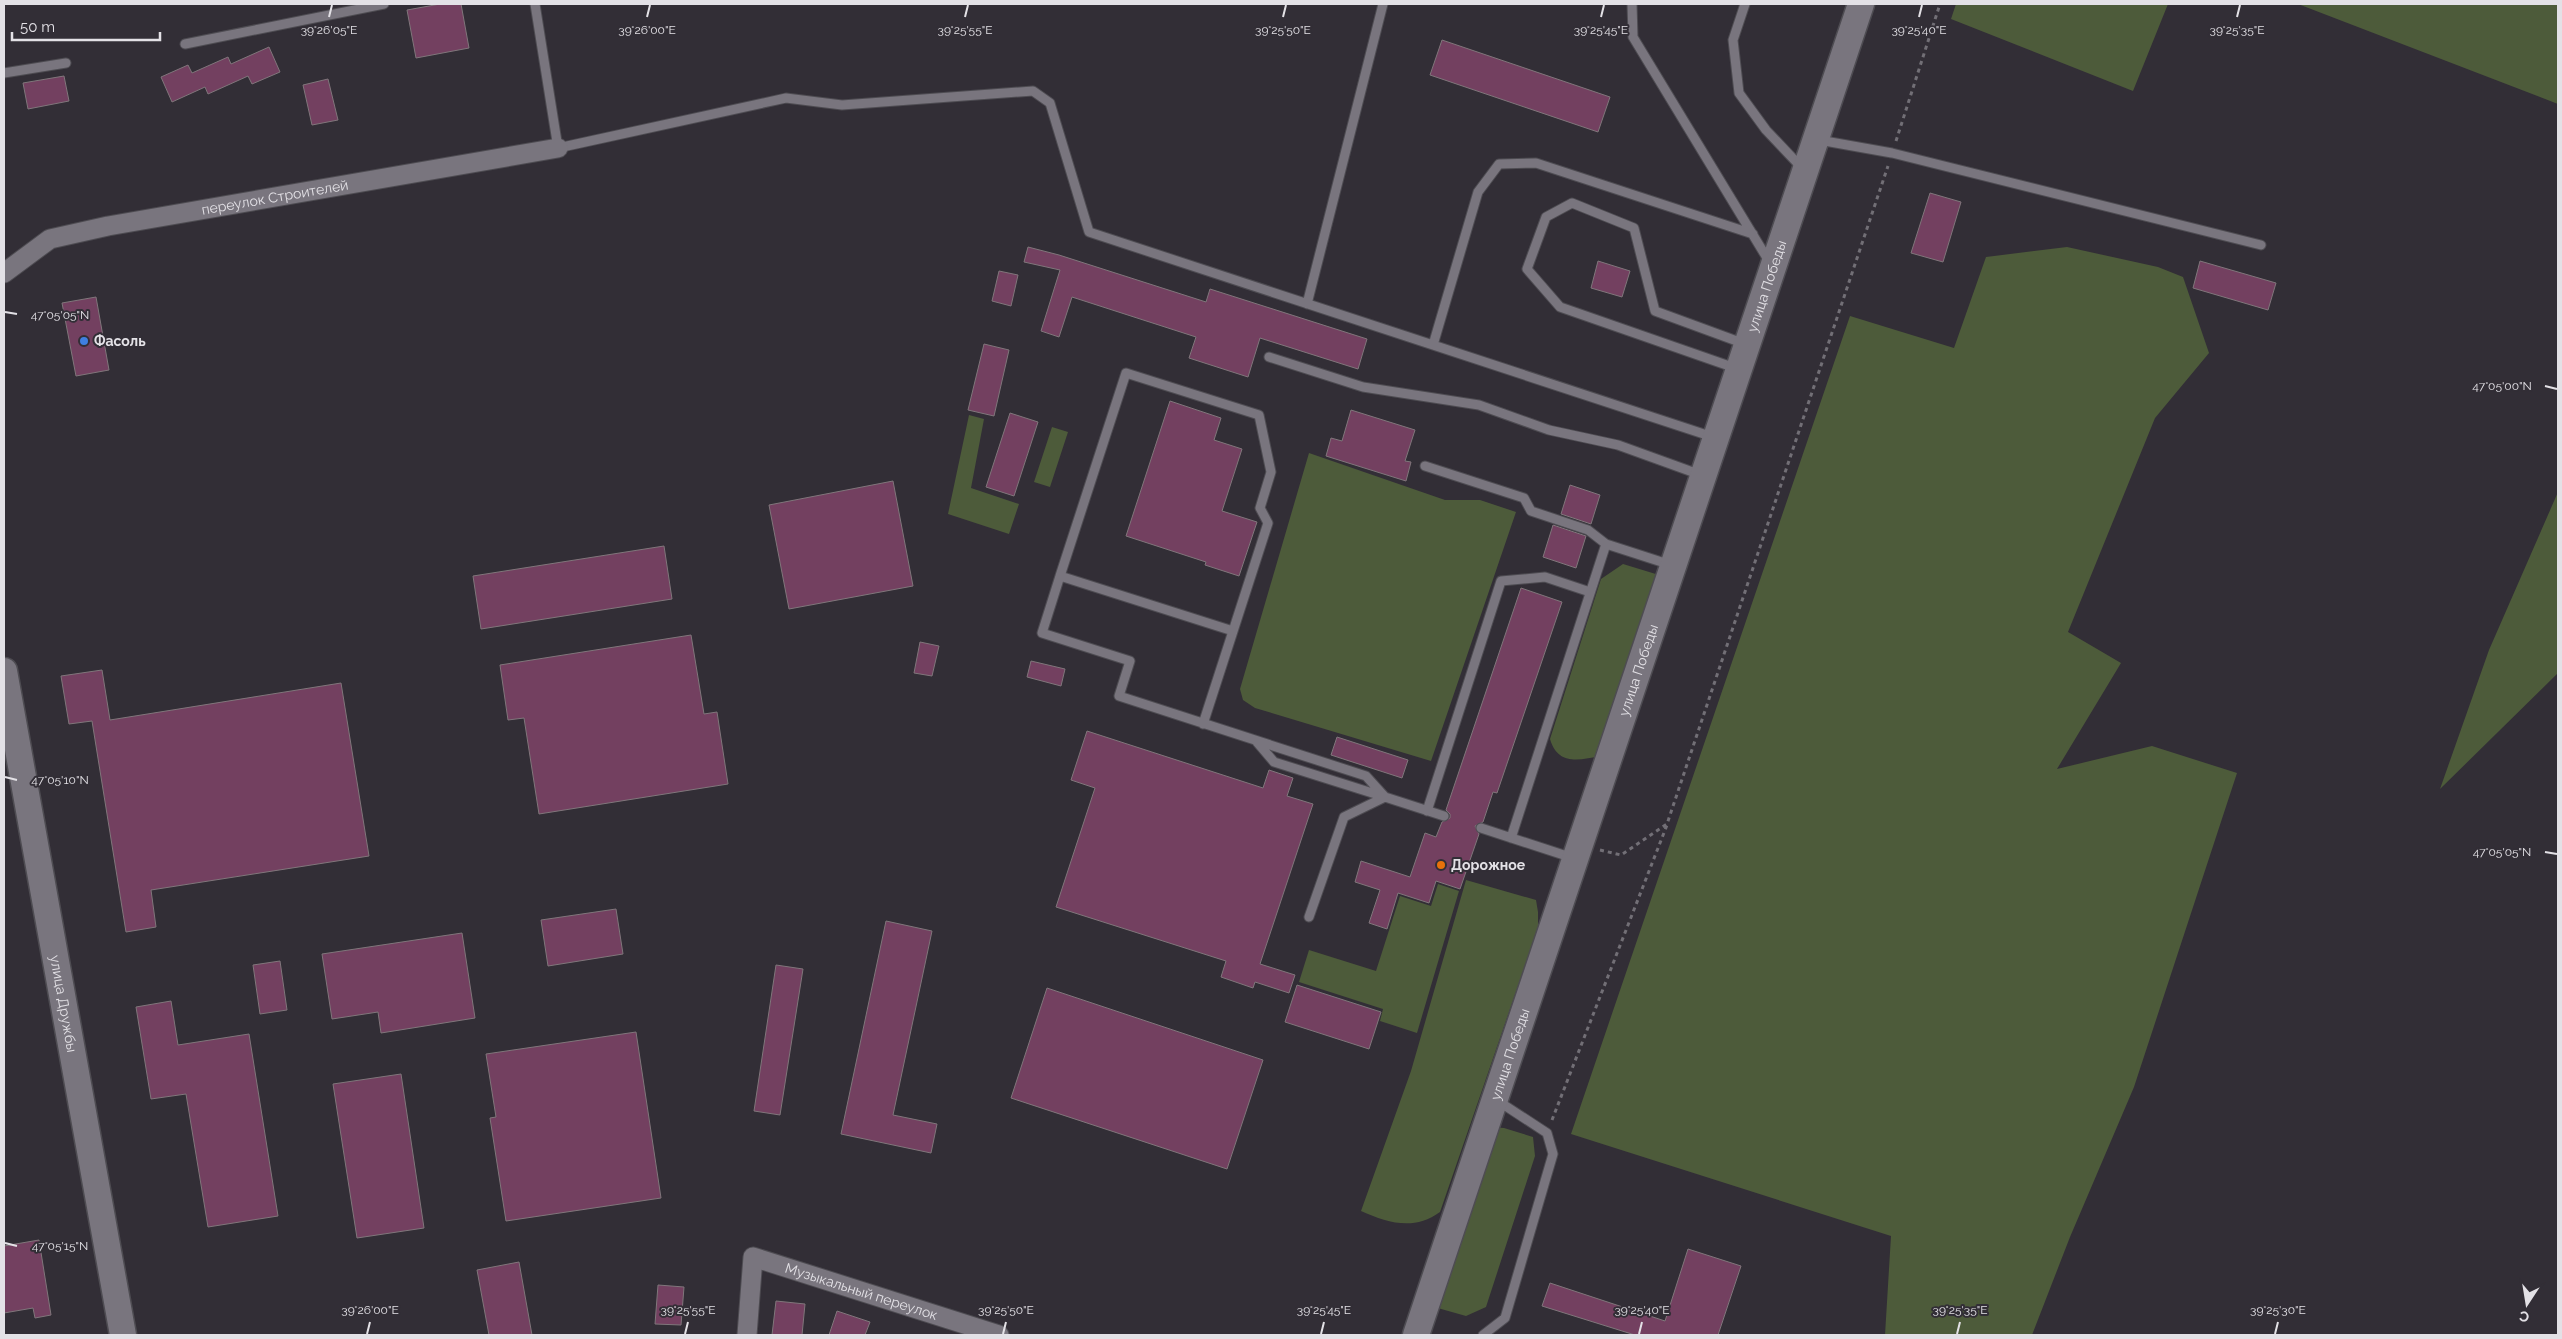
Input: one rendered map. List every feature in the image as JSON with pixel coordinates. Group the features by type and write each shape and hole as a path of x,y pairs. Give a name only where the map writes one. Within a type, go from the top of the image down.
{"main road":[{"name":"улица Победы","path":"1416,1335 1861,4"},
{"name":"улица Дружбы","path":"4,671 123,1335"}],"street":[{"name":"переулок Строителей","path":"4,273 50,239 108,226 558,148"},
{"name":"Музыкальный переулок","path":"747,1335 753,1257 999,1335"}],"lane":[{"path":"185,44 384,4"},
{"path":"535,4 558,148 786,98 842,105 1033,91 1050,103 1089,232 1716,438"},
{"path":"1307,304 1383,4"},
{"path":"1632,4 1633,37 1773,268"},
{"path":"1745,4 1733,40 1739,93 1766,130 1805,171"},
{"path":"4,73 66,63"},
{"path":"1816,139 1892,153 2261,245"},
{"path":"1433,345 1478,192 1499,164 1536,163 1753,234"},
{"path":"1739,370 1560,307 1527,269 1546,217 1572,203 1634,228 1655,311 1747,345"},
{"path":"1269,357 1363,387 1479,405 1549,430 1618,445 1704,476"},
{"path":"1203,724 1268,523 1260,508 1271,472 1259,415 1126,372 1042,633 1130,662 1119,696 1203,724 1366,776 1385,797"},
{"path":"1426,466 1524,498 1531,511 1588,530 1606,544 1674,566"},
{"path":"1511,838 1606,544"},
{"path":"1060,576 1233,631"},
{"path":"1427,811 1502,581 1545,577 1590,592"},
{"path":"1256,740 1274,762 1444,816"},
{"path":"1309,917 1344,817 1385,797"},
{"path":"1481,828 1511,838 1578,851"},
{"path":"1483,1335 1504,1318 1553,1154 1547,1133 1495,1099"}],"path":[{"path":"1547,1133 1667,824 1892,153 1940,4"},
{"path":"1578,851 1622,856 1667,824"}],"green space":[{"path":"1956,4 2168,4 2133,91 1951,19"},
{"path":"2298,4 2558,4 2558,104"},
{"path":"2067,247 2158,267 2183,277 2209,353 2155,418 2068,632 2121,663 2057,769 2152,746 2237,773 2134,1087 2070,1237 2032,1335 1885,1335 1891,1236 1571,1134 1850,316 1954,348 1986,257"},
{"path":"969,415 984,419 971,488 1019,504 1009,534 948,514"},
{"path":"1052,427 1068,432 1050,487 1034,482"},
{"path":"1309,453 1445,500 1480,500 1516,512 1431,761 1255,708 1243,700 1240,689"},
{"path":"2558,492 2558,673 2440,789 2489,650"},
{"path":"1623,564 1659,575 1601,756 1570,759 1558,754 1550,739 1601,579"},
{"path":"1466,880 1536,900 1538,928 1440,1212 1420,1222 1391,1222 1361,1211 1411,1071"},
{"path":"1438,884 1459,891 1417,1033 1380,1021 1383,1009 1299,982 1309,950 1376,971 1400,896 1431,906"},
{"path":"1476,1126 1504,1128 1533,1137 1535,1156 1486,1307 1466,1316 1427,1305"}],"building":[{"path":"440,4 461,4 469,48 416,58 407,10"},
{"path":"1442,40 1610,97 1598,132 1430,75"},
{"path":"269,47 280,72 252,84 248,76 208,94 205,87 172,102 161,77 188,65 192,73 228,57 231,64"},
{"path":"64,76 69,101 28,109 23,83"},
{"path":"328,79 338,120 312,125 303,85"},
{"path":"1930,193 1961,202 1943,262 1911,253"},
{"path":"1028,247 1059,255 1206,302 1210,289 1367,339 1358,369 1260,338 1248,377 1189,358 1196,337 1072,297 1059,337 1041,331 1060,270 1024,262"},
{"path":"1598,261 1630,271 1622,297 1591,288"},
{"path":"2200,261 2276,283 2268,310 2193,288"},
{"path":"999,271 1018,275 1011,306 992,301"},
{"path":"96,297 109,370 76,376 62,303"},
{"path":"984,344 1009,350 994,416 968,410"},
{"path":"1170,401 1221,418 1214,440 1242,449 1222,511 1257,522 1239,576 1205,565 1206,562 1126,536"},
{"path":"1351,410 1415,430 1405,461 1411,462 1406,481 1326,456 1331,438 1342,441"},
{"path":"1010,413 1038,422 1014,496 986,487"},
{"path":"893,481 913,586 789,609 769,505"},
{"path":"1570,485 1600,495 1591,524 1561,514"},
{"path":"1553,525 1586,536 1576,568 1543,557"},
{"path":"664,546 672,599 481,629 473,576"},
{"path":"1521,588 1562,602 1497,793 1493,792 1483,822 1475,826 1479,834 1460,889 1436,881 1429,903 1398,893 1387,929 1369,923 1380,890 1355,882 1361,861 1410,877 1425,833 1436,837 1442,822 1450,818 1450,814 1446,810"},
{"path":"691,635 704,714 717,712 728,784 539,814 524,718 508,720 500,665"},
{"path":"920,642 939,646 932,676 914,673"},
{"path":"1031,661 1065,669 1061,686 1027,677"},
{"path":"102,670 110,720 341,683 369,856 151,890 156,927 126,932 92,721 69,724 61,676"},
{"path":"1087,731 1263,788 1269,770 1293,778 1287,796 1313,804 1260,964 1295,975 1289,993 1255,982 1253,988 1221,977 1226,961 1056,907 1095,788 1071,780"},
{"path":"1337,737 1408,760 1402,778 1331,755"},
{"path":"616,909 623,954 548,966 541,920"},
{"path":"886,921 932,931 893,1115 937,1124 931,1153 841,1134"},
{"path":"462,933 475,1018 381,1033 378,1012 332,1019 322,954"},
{"path":"280,961 287,1010 260,1014 253,965"},
{"path":"776,965 803,969 780,1115 754,1111"},
{"path":"1297,985 1381,1012 1369,1049 1285,1022"},
{"path":"1047,988 1263,1060 1227,1169 1011,1098"},
{"path":"171,1001 178,1045 249,1034 278,1216 208,1227 186,1094 151,1099 136,1007"},
{"path":"636,1032 661,1198 506,1221 490,1118 496,1117 486,1054"},
{"path":"401,1074 424,1228 357,1238 333,1084"},
{"path":"39,1240 51,1315 35,1318 33,1308 4,1313 4,1246"},
{"path":"1688,1249 1741,1266 1718,1335 1635,1335 1542,1306 1550,1283 1665,1321"},
{"path":"519,1262 532,1335 489,1335 477,1270"},
{"path":"658,1285 684,1287 681,1325 655,1324"},
{"path":"776,1301 805,1304 802,1335 772,1335"},
{"path":"837,1311 870,1322 865,1335 829,1335"}],"place":[{"name":"Фасоль","path":"84,341"},
{"name":"Дорожное","path":"1441,865"}]}
